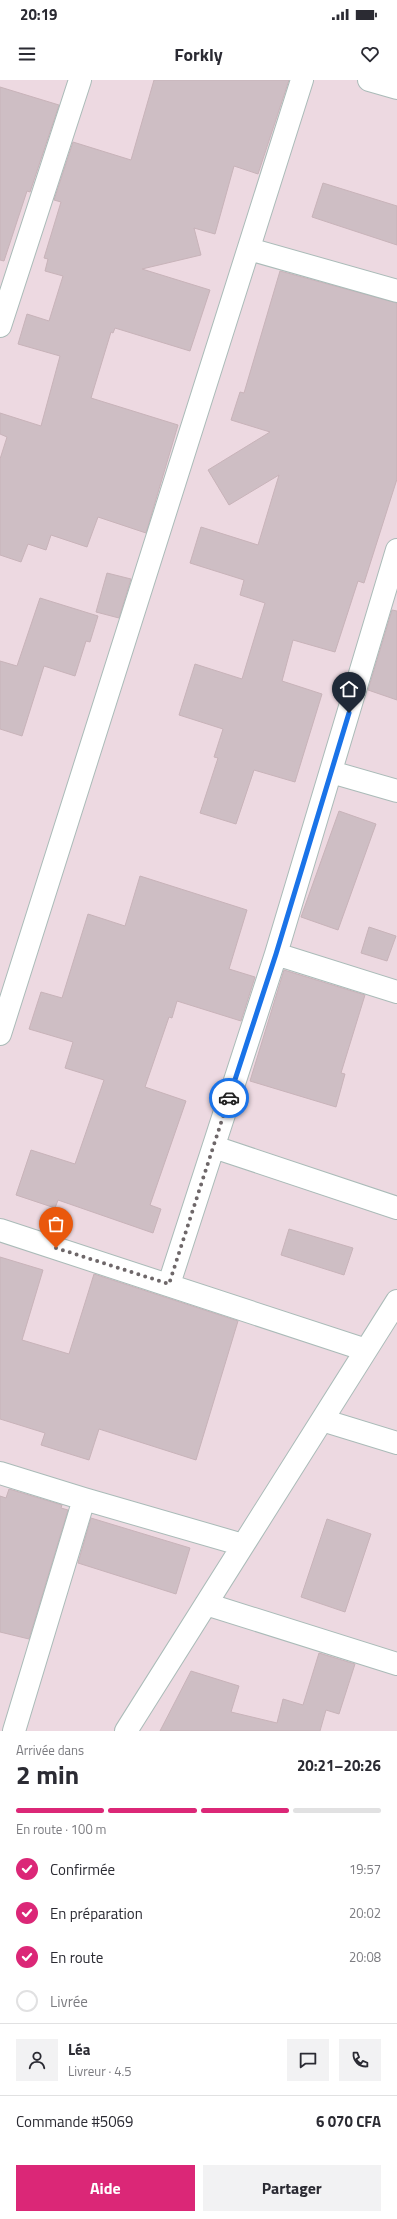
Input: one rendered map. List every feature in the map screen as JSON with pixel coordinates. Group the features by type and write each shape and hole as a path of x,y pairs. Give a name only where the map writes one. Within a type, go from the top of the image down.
{"street":[{"path":"0,326 80,80"},
{"path":"0,1034 3,1011 249,249 302,80"},
{"path":"369,80 397,88"},
{"path":"249,249 397,291"},
{"path":"169,1284 276,954 397,550"},
{"path":"331,772 397,791"},
{"path":"276,954 397,992"},
{"path":"214,1147 397,1208"},
{"path":"0,1230 169,1284 366,1350"},
{"path":"126,1731 397,1301"},
{"path":"322,1420 397,1443"},
{"path":"0,1473 243,1545"},
{"path":"14,1731 84,1499"},
{"path":"206,1604 397,1664"}],"building":[{"path":"154,80 289,80 258,174 234,166 215,234 194,228 201,255 142,269 210,290 190,351 115,328 113,333 111,332 91,398 178,425 146,533 98,517 87,547 51,535 46,550 28,544 21,562 0,555 0,459 7,437 0,434 0,413 41,426 60,356 18,344 27,314 49,321 63,276 45,271 48,259 44,258 61,202 54,200 73,142 131,160"},
{"path":"0,87 59,105 30,192 27,191 4,261 0,260"},
{"path":"323,183 397,206 397,245 312,217"},
{"path":"280,271 397,303 397,479 364,583 358,581 335,652 293,640 282,681 322,694 295,782 254,770 236,824 200,813 218,758 214,757 223,729 179,715 195,664 242,679 265,603 240,595 244,580 190,563 201,527 258,545 279,475 229,505 208,470 270,432 231,420 240,392 244,393"},
{"path":"107,573 131,579 119,618 96,612"},
{"path":"40,598 98,616 90,642 86,641 75,676 44,666 22,736 0,729 0,661 17,666"},
{"path":"392,610 397,611 397,700 368,690"},
{"path":"339,811 376,824 338,930 301,917"},
{"path":"140,876 247,910 229,969 255,977 241,1021 177,1001 172,1018 169,1017 145,1087 186,1101 150,1205 161,1209 153,1233 58,1200 55,1208 16,1195 31,1150 75,1164 104,1080 65,1068 73,1042 29,1029 41,992 62,998 88,914 125,926"},
{"path":"369,927 396,936 387,961 361,953"},
{"path":"284,970 365,995 341,1073 345,1074 336,1107 250,1081"},
{"path":"289,1229 353,1248 344,1275 281,1255"},
{"path":"0,1257 43,1270 22,1340 69,1354 94,1274 238,1321 196,1460 99,1429 89,1460 41,1445 45,1433 0,1419"},
{"path":"9,1489 62,1505 61,1508 68,1510 29,1639 0,1632 0,1496 6,1498"},
{"path":"91,1518 190,1548 176,1594 78,1563"},
{"path":"327,1519 371,1534 345,1612 301,1597"},
{"path":"319,1653 355,1664 339,1714 326,1710 320,1731 160,1731 191,1671 239,1686 231,1712 277,1723 283,1699 303,1705"}],"way so far":[{"path":"56,1248 169,1284 229,1098"}],"route":[{"path":"229,1098 276,954 349,713"}]}
